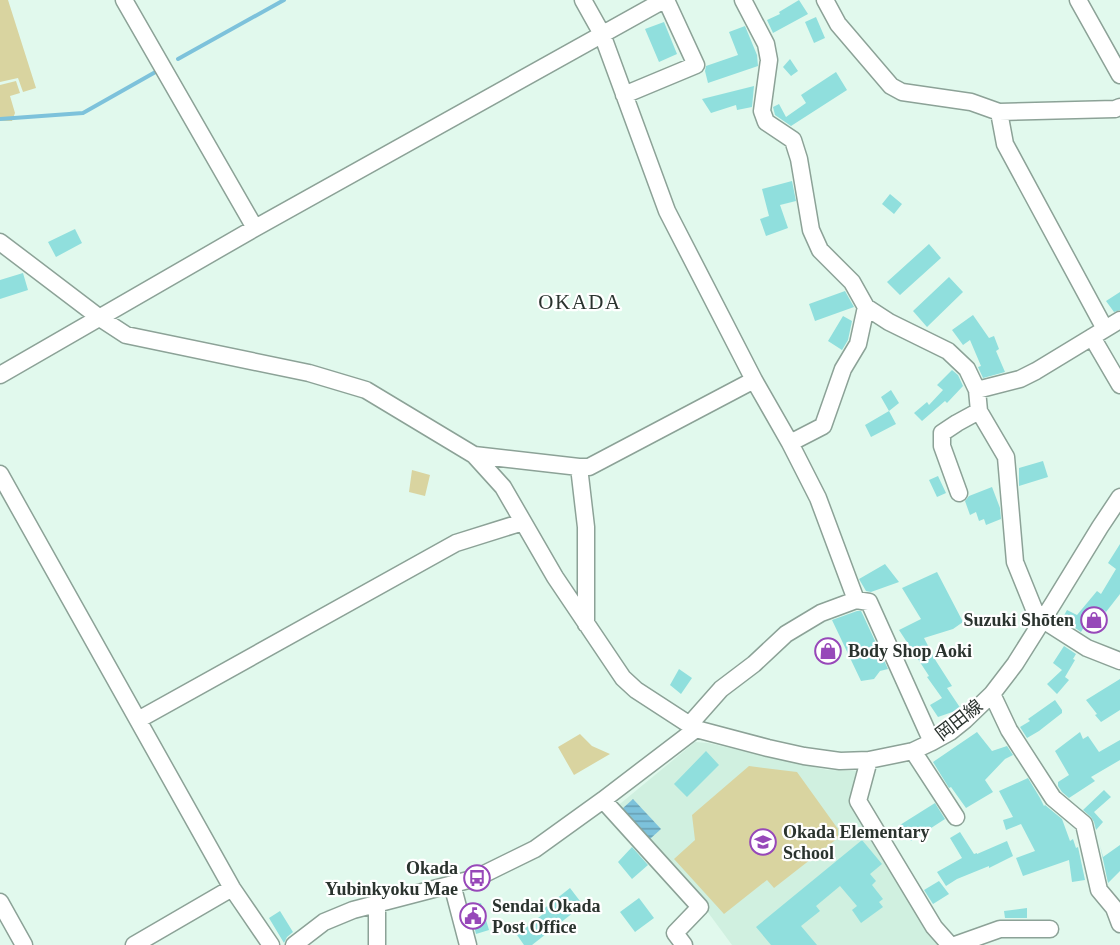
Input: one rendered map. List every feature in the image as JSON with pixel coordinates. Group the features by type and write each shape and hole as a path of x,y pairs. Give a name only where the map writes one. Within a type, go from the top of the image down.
{"street":[{"path":"124,0 255,228"},
{"path":"583,0 602,34 668,211 754,380 818,498 856,600"},
{"path":"0,375 255,228 665,0 696,65 624,95"},
{"path":"743,0 766,44 769,60 762,111 766,122 793,140 799,159 811,230 820,250 852,282 866,307 889,322 948,351 967,369 977,390 980,411 1006,458 1015,562 1034,609 1043,620 1087,648 1120,661"},
{"path":"825,0 838,24 891,86 902,92 971,102 999,112 1120,107"},
{"path":"1078,0 1120,75"},
{"path":"999,112 1005,144 1099,333 1120,385"},
{"path":"0,242 126,335 309,373 366,390 474,455 589,467 754,380"},
{"path":"790,443 823,426 843,369 858,344 866,307"},
{"path":"977,390 1020,379 1120,320"},
{"path":"959,493 942,446 942,433 980,411"},
{"name":"岡田線","path":"474,455 503,487 555,577 623,678 636,690 693,727 804,756 840,761 869,760 913,751 950,732 965,720 992,694 1015,664 1120,497"},
{"path":"579,466 586,527 586,624"},
{"path":"0,474 232,888 271,945"},
{"path":"138,720 456,543 523,522"},
{"path":"294,945 324,922 353,910 476,878 535,849 603,800 693,727 721,689 754,664 786,634 821,613 856,600 869,602 932,742"},
{"path":"992,694 1009,730 1053,798 1084,824 1099,890 1114,908 1120,924"},
{"path":"913,751 956,817"},
{"path":"869,760 858,801 934,927 952,945 1000,929 1050,929"},
{"path":"603,800 700,907 675,933 684,945"},
{"path":"453,884 468,945"},
{"path":"134,945 232,888"},
{"path":"0,902 24,945"},
{"path":"377,904 377,945"}],"shaded area":[{"path":"0,0 8,0 36,88 23,92 18,78 0,82"},
{"path":"16,81 20,93 10,96 15,113 12,121 0,121 0,85"},
{"path":"412,470 430,475 425,496 409,492"},
{"path":"580,734 592,746 610,754 574,775 558,747"},
{"name":"Okada Elementary School","path":"695,742 827,770 859,771 857,785 943,945 732,945 707,911 710,907 615,808"},
{"path":"749,766 797,772 838,829 838,838 774,888 767,880 724,914 674,859 695,840 692,815"}],"water":[{"path":"633,799 661,829 650,839 622,809"}],"building":[{"path":"799,0 808,14 773,33 767,20 780,14 779,12"},
{"path":"816,17 825,38 814,43 805,22"},
{"path":"664,22 677,54 659,62 645,29"},
{"path":"745,26 757,55 758,66 708,83 706,66 738,55 729,32"},
{"path":"790,59 798,71 791,76 783,67"},
{"path":"836,72 847,90 791,126 775,115 773,107 779,104 786,117 806,103 801,95"},
{"path":"754,86 752,107 737,110 736,105 711,113 702,99"},
{"path":"792,181 796,201 780,205 788,228 766,236 760,219 769,216 762,189"},
{"path":"890,194 902,204 894,214 882,204"},
{"path":"75,229 82,243 56,257 48,242"},
{"path":"929,244 941,258 900,295 887,282"},
{"path":"23,273 28,290 0,299 0,280"},
{"path":"949,277 963,292 927,327 913,311"},
{"path":"845,291 854,307 815,321 809,304"},
{"path":"1120,292 1120,310 1114,312 1106,301"},
{"path":"973,315 989,338 994,336 999,349 996,351 1005,372 983,378 978,367 981,366 970,340 963,345 952,330"},
{"path":"843,316 852,321 848,340 842,350 828,341"},
{"path":"952,370 958,375 963,386 947,403 945,401 922,421 914,413 927,402 929,405 943,390 937,385"},
{"path":"891,390 899,403 889,411 881,397"},
{"path":"889,411 896,424 871,437 865,425"},
{"path":"1043,461 1048,477 1019,486 1019,468"},
{"path":"938,476 946,493 937,497 929,480"},
{"path":"992,487 1000,508 1001,519 986,525 984,519 979,521 976,512 970,515 965,501 969,496"},
{"path":"1120,544 1120,594 1089,629 1084,627 1081,632 1062,619 1067,610 1077,615 1097,591 1101,594 1116,569 1108,563"},
{"path":"885,564 899,582 871,592 866,591 859,579"},
{"path":"937,572 963,622 953,629 924,638 952,686 947,688 961,709 938,717 930,705 942,698 899,630 921,619 902,588"},
{"path":"861,611 888,669 880,671 874,679 861,681 832,620"},
{"path":"1064,646 1076,654 1065,677 1069,680 1057,694 1047,684 1062,670 1053,663"},
{"path":"679,669 692,678 681,694 670,685"},
{"path":"1120,679 1120,710 1101,722 1086,700"},
{"path":"1055,700 1062,713 1027,738 1020,727"},
{"path":"977,732 992,751 1007,746 1013,755 1005,759 985,780 993,792 966,808 951,787 949,788 933,762"},
{"path":"1080,732 1083,739 1088,736 1099,752 1120,740 1120,760 1091,777 1095,781 1069,798 1058,786 1058,782 1069,775 1055,751"},
{"path":"706,751 719,765 687,797 674,784"},
{"path":"1028,778 1044,806 1062,819 1070,841 1073,839 1076,848 1078,847 1085,880 1072,882 1069,860 1023,876 1016,858 1035,851 1021,824 1006,830 1003,820 1013,817 999,791"},
{"path":"1104,790 1111,797 1094,812 1103,822 1096,830 1091,817 1083,810"},
{"path":"935,803 945,819 911,841 900,825"},
{"path":"960,832 974,854 1007,841 1013,856 989,868 989,866 957,879 946,886 937,872 962,858 950,838"},
{"path":"862,840 882,864 870,874 876,881 872,885 883,899 879,902 883,907 861,923 852,910 857,906 840,886 816,906 820,911 801,926 817,945 771,945 756,927"},
{"path":"1100,845 1103,857 1120,845 1120,871 1108,883"},
{"path":"632,847 648,865 632,879 618,862"},
{"path":"939,881 949,894 933,904 924,890"},
{"path":"570,888 583,905 532,945 524,945 517,935 543,914 541,911"},
{"path":"639,898 654,918 635,932 620,912"},
{"path":"481,903 489,930 476,934 469,906"},
{"path":"1027,908 1027,918 1005,918 1004,911"},
{"path":"280,911 293,932 284,943 269,918"}],"waterway":[{"path":"178,59 284,0"},
{"path":"0,119 83,113 159,70"}],"place":[{"name":"Suzuki Shōten","path":"1094,620"},
{"name":"Body Shop Aoki","path":"828,651"},
{"name":"Okada Elementary School","path":"763,842"},
{"name":"Okada Yubinkyoku Mae","path":"477,878"},
{"name":"Sendai Okada Post Office","path":"473,916"}],"district":[{"name":"OKADA","path":"580,302"}]}
